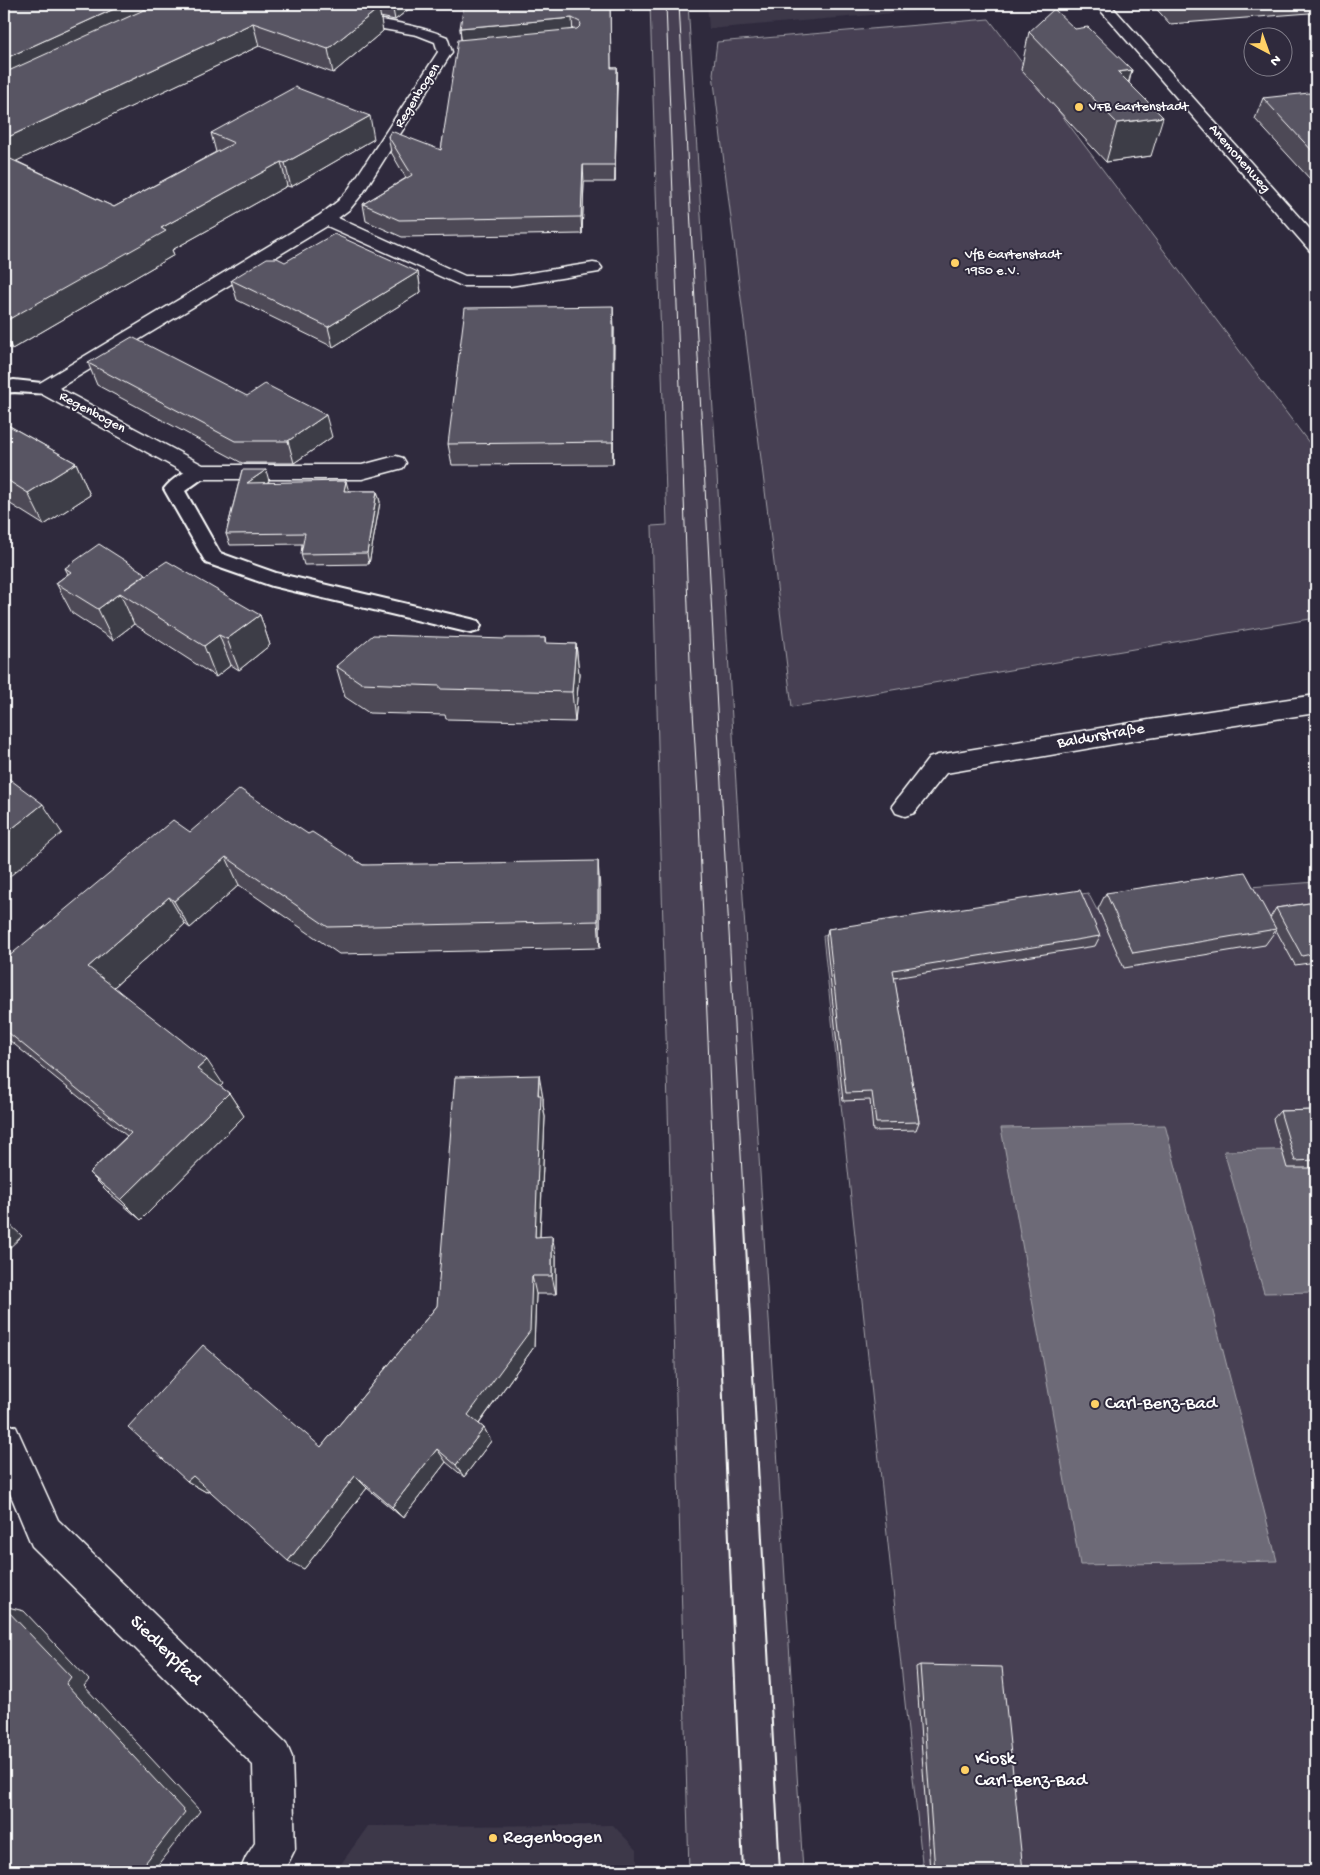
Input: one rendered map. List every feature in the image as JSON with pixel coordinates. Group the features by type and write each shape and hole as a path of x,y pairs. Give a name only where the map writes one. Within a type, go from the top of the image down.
{"street":[{"name":"Regenbogen","path":"45,388 326,219 344,205 355,193 450,51 442,40 422,31 349,19 296,4"},
{"name":"Anemonenweg","path":"1102,4 1316,247"},
{"path":"326,219 462,281 510,281 592,268"},
{"name":"Regenbogen","path":"45,388 199,472 362,472 396,463"},
{"name":"Baldurstraße","path":"905,806 938,765 1149,729 1316,704"},
{"name":"Siedlerpfad","path":"4,1439 45,1533 272,1756 275,1850 260,1871"}],"lane":[{"path":"4,388 14,385 45,388"},
{"path":"199,472 174,490 213,558 272,579 470,626"}],"shaded area":[{"path":"650,4 688,4 803,1871 689,1871 652,526 667,525"},
{"path":"707,4 998,4 709,29"},
{"name":"VfB Gartenstadt 1950 e.V.","path":"989,19 1316,452 1316,618 792,707 713,74 717,42"},
{"name":"Carl-Benz-Bad","path":"1316,882 1316,1871 923,1871 823,936 1088,893 1097,910 1236,888"},
{"path":"1165,1125 1277,1561 1080,1565 1001,1128"},
{"path":"1316,1149 1316,1292 1264,1293 1224,1151"},
{"name":"Regenbogen","path":"613,1825 637,1850 637,1871 336,1871 368,1826"}],"building":[{"path":"4,4 125,4 4,59"},
{"path":"157,4 355,4 379,8 328,49 253,23 4,139 4,73"},
{"path":"464,4 610,4 611,68 617,68 615,165 583,165 581,217 399,220 363,204 412,175 388,136 391,131 441,150 458,40 577,29 581,25 580,22 572,18 460,28"},
{"path":"1054,9 1075,29 1088,27 1132,70 1118,72 1163,117 1117,123 1029,32"},
{"path":"295,87 370,116 161,228 166,231 4,322 4,156 114,207 234,143 211,133"},
{"path":"1309,93 1316,101 1316,155 1263,98"},
{"path":"334,234 418,272 328,327 231,280 267,258 277,258 285,262"},
{"path":"613,306 613,442 448,444 465,308"},
{"path":"132,337 247,396 265,384 326,415 288,441 235,441 88,363"},
{"path":"4,423 76,463 28,493 4,478"},
{"path":"242,470 266,470 247,483 346,481 344,491 377,491 367,553 301,554 305,533 226,534"},
{"path":"99,544 146,574 125,589 167,561 260,615 227,639 219,635 204,646 120,593 98,609 56,583 71,572 65,568"},
{"path":"373,635 506,639 545,638 545,643 576,644 572,692 440,689 440,686 361,683 336,666"},
{"path":"4,775 43,804 4,835"},
{"path":"240,789 308,834 312,832 363,865 598,861 598,921 328,927 226,857 174,901 169,897 88,967 207,1060 197,1069 229,1093 121,1200 89,1173 131,1133 4,1029 4,954 8,957 173,820 190,832"},
{"path":"1245,872 1276,929 1133,953 1106,893"},
{"path":"1080,890 1100,936 893,970 919,1122 876,1123 872,1092 846,1093 828,929"},
{"path":"1316,902 1316,953 1302,956 1276,908"},
{"path":"539,1075 538,1095 541,1095 535,1237 552,1236 552,1276 532,1276 530,1331 468,1415 484,1428 456,1465 437,1449 392,1507 355,1476 288,1561 193,1476 187,1481 128,1427 203,1345 321,1447 437,1306 455,1077"},
{"path":"1316,1110 1316,1160 1295,1161 1280,1111"},
{"path":"4,1607 71,1677 66,1684 185,1812 139,1871 4,1871"},
{"name":"Kiosk Carl-Benz-Bad","path":"920,1665 1002,1667 1023,1871 935,1871"}],"tram line":[{"path":"666,4 690,661 698,796 715,1210"},
{"path":"679,4 744,1210"},
{"path":"715,1208 743,1871"},
{"path":"744,1208 780,1871"}],"place":[{"name":"VFB Gartenstadt","path":"1079,107"},
{"name":"VfB Gartenstadt 1950 e.V.","path":"955,263"},
{"name":"Carl-Benz-Bad","path":"1095,1404"},
{"name":"Kiosk Carl-Benz-Bad","path":"965,1770"},
{"name":"Regenbogen","path":"493,1838"}]}
